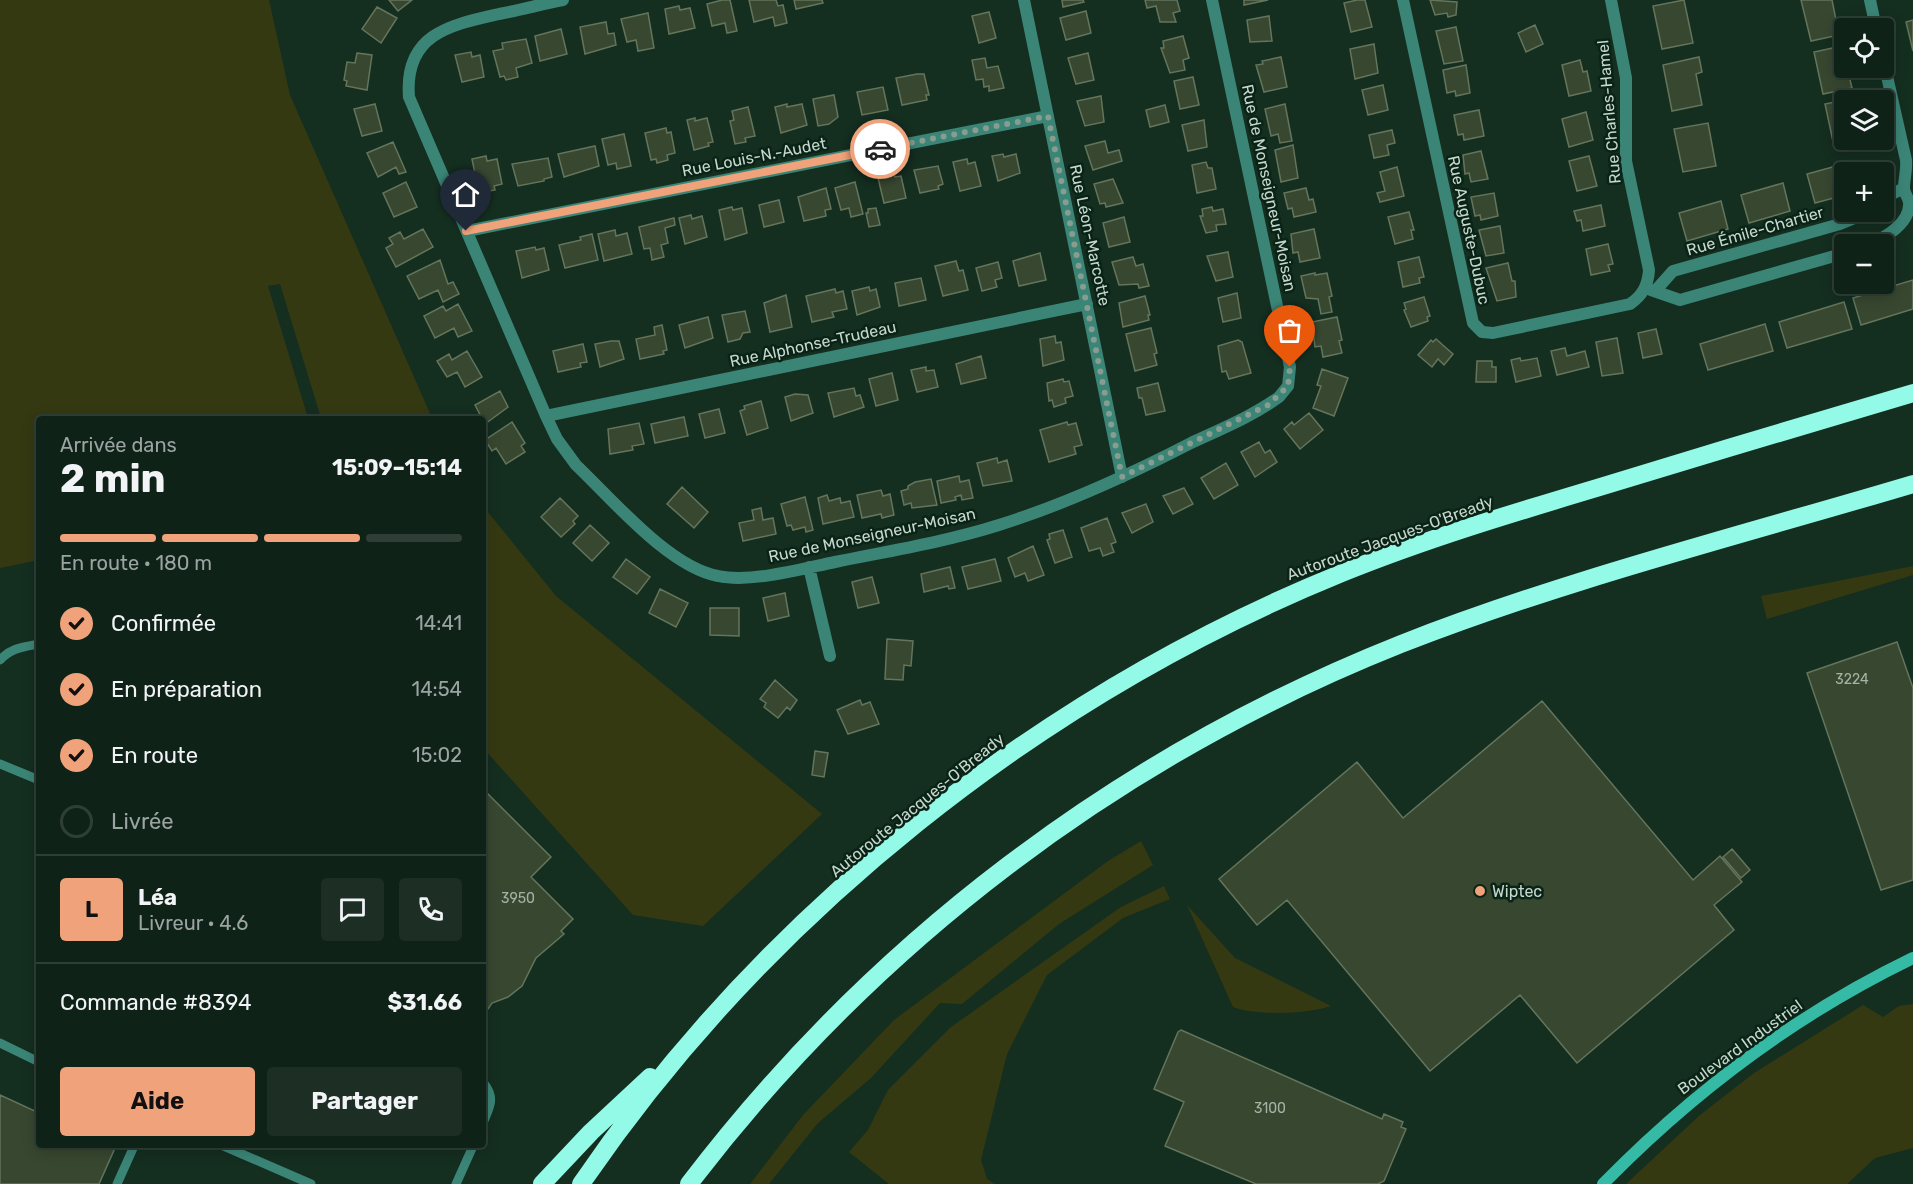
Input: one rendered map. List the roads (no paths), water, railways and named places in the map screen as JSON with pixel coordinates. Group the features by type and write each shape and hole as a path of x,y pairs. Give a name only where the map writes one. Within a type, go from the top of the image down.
{"highway":[{"name":"Autoroute Jacques-O'Bready","path":"581,1184 628,1120 700,1032 808,920 951,798 1073,712 1186,646 1284,598 1426,542 1913,393"},
{"path":"689,1184 742,1117 801,1051 879,972 927,929 1049,833 1183,748 1309,683 1441,629 1580,583 1913,484"},
{"path":"542,1184 603,1120 700,1032"}],"street":[{"path":"549,1 563,0"},
{"name":"Rue Léon-Marcotte","path":"1024,0 1122,477"},
{"name":"Rue de Monseigneur-Moisan","path":"549,1 464,22 438,32 419,49 409,74 409,97 557,439 576,465 668,552 687,566 717,576 732,578 809,567 926,544 1042,510 1122,477 1268,405 1288,386 1290,377 1212,0"},
{"name":"Rue Auguste-Dubuc","path":"1402,0 1473,323 1482,332 1493,333 1630,304 1650,290"},
{"name":"Rue Charles-Hamel","path":"1611,0 1626,78 1626,161 1650,290"},
{"path":"1870,0 1874,18"},
{"path":"1887,78 1906,160 1908,176 1904,188 1909,203 1904,221 1888,234"},
{"name":"Rue Louis-N.-Audet","path":"466,231 1048,116"},
{"path":"1894,193 1904,188"},
{"name":"Rue Émile-Chartier","path":"1650,290 1673,272 1845,222"},
{"path":"1650,290 1680,300 1834,256"},
{"name":"Rue Alphonse-Trudeau","path":"546,416 1087,304"},
{"path":"809,567 830,656"},
{"name":"Boulevard Industriel","path":"1603,1184 1681,1110 1742,1062 1818,1011 1913,958"}],"lane":[{"path":"0,660 7,652 36,645"},
{"path":"0,764 36,779"},
{"path":"0,1043 36,1061"},
{"path":"486,1087 491,1093 492,1102 486,1116"},
{"path":"117,1184 133,1148"},
{"path":"228,1148 311,1184"},
{"path":"456,1184 472,1148"}],"place":[{"name":"Wiptec","path":"1480,891"}]}
